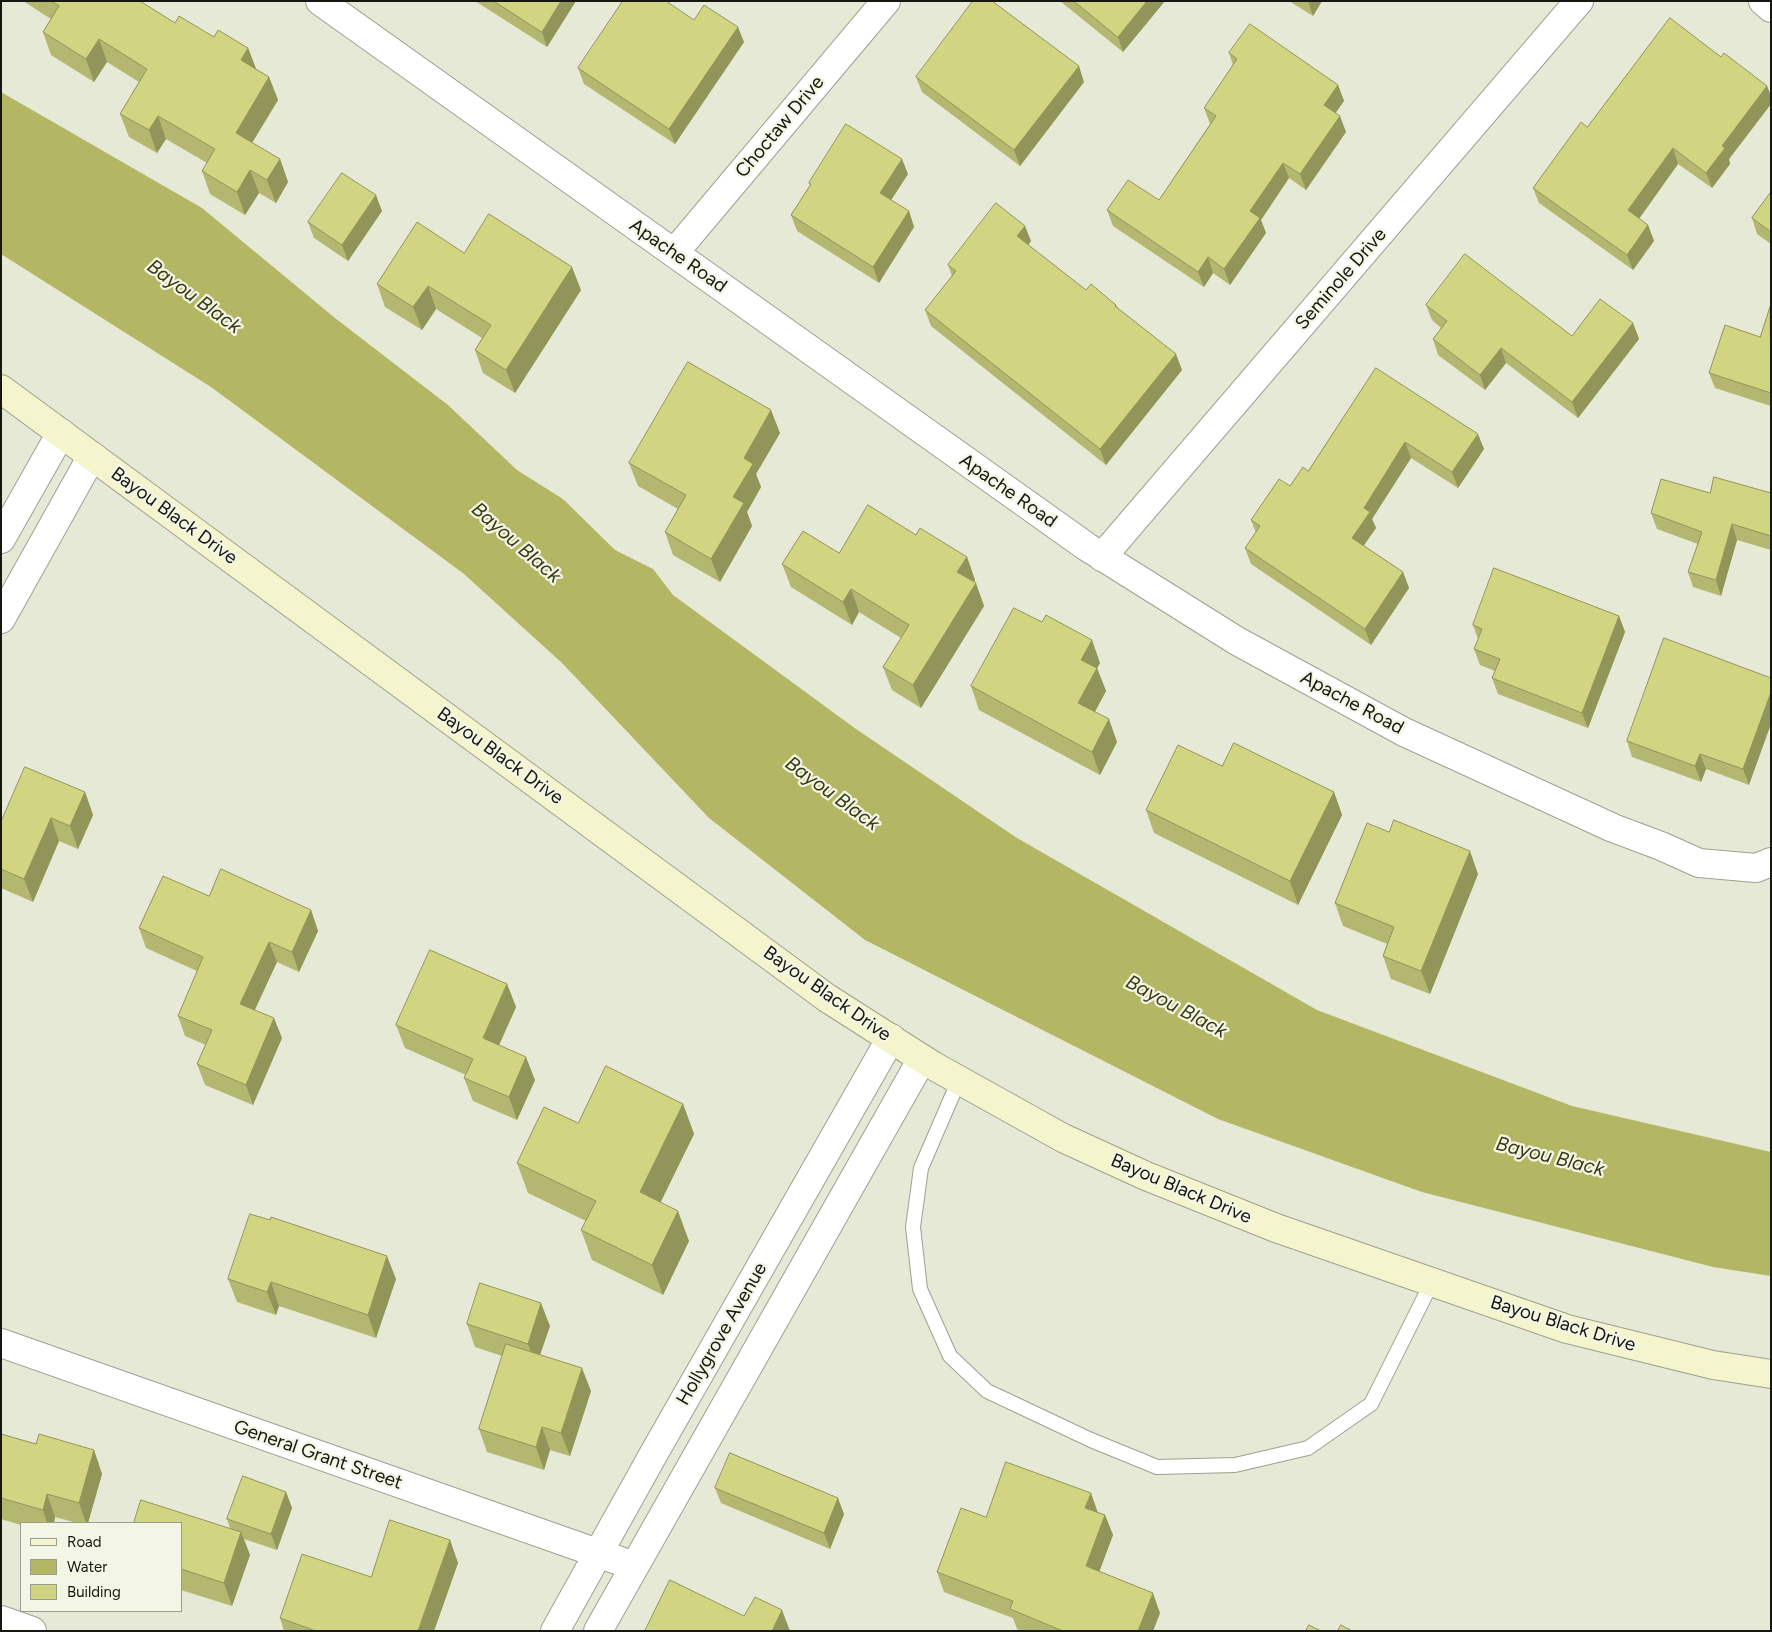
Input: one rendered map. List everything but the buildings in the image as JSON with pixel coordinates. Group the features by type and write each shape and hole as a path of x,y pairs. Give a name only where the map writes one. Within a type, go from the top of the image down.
{"main road":[{"name":"Bayou Black Drive","path":"1,389 827,998 922,1059 1063,1138 1146,1176 1276,1228 1567,1329 1713,1365 1771,1374"}],"street":[{"name":"Apache Road","path":"320,1 1102,557 1237,641 1404,732 1613,828 1699,863 1764,865"},
{"name":"Choctaw Drive","path":"674,253 886,1"},
{"name":"Seminole Drive","path":"1102,557 1579,1"},
{"path":"1762,1 1771,8"},
{"path":"1,539 61,433"},
{"path":"1,619 92,456"},
{"name":"Hollygrove Avenue","path":"556,1631 891,1038"},
{"name":"Hollygrove Avenue","path":"598,1631 922,1059"},
{"name":"General Grant Street","path":"1,1344 634,1566"},
{"path":"1,1620 32,1631"}],"lane":[{"path":"959,1080 921,1168 914,1226 920,1289 950,1356 987,1391 1091,1440 1157,1467 1234,1464 1308,1448 1371,1404 1432,1282"}],"water":[{"name":"Bayou Black","path":"1,92 202,208 335,318 448,405 517,470 563,499 615,550 653,569 673,595 856,729 1017,838 1317,1010 1572,1106 1771,1152 1771,1276 1713,1267 1422,1192 1218,1119 865,940 709,818 562,663 464,574 211,387 1,254"}]}
